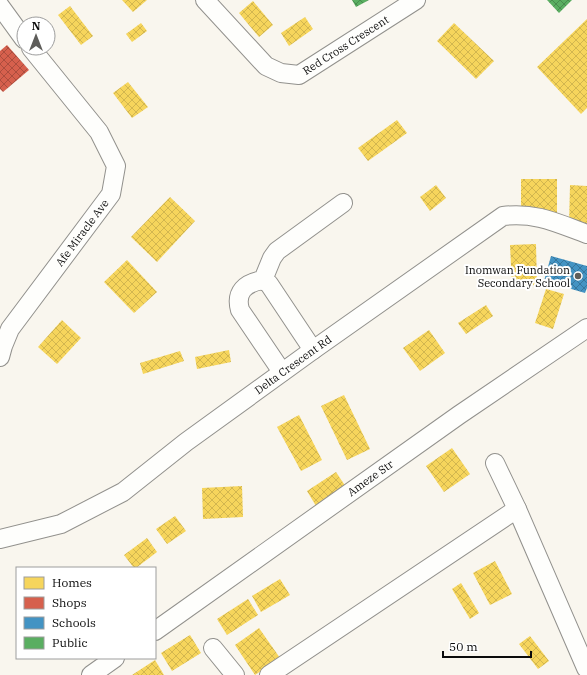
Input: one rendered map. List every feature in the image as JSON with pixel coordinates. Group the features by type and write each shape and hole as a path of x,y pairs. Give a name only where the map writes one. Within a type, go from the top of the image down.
{"street":[{"name":"Red Cross Crescent","path":"205,0 266,66 281,73 299,75 412,1"},
{"path":"0,6 16,28"},
{"name":"Afe Miracle Ave","path":"0,357 2,346 10,329 110,194 116,166 99,132 38,56"},
{"path":"313,350 266,282 272,258 277,251 344,203"},
{"name":"Delta Crescent Rd","path":"0,539 60,524 123,492 186,442 282,372 503,216 518,214 536,217 587,234"},
{"path":"266,282 253,282 248,285 238,296 237,302 240,310 282,372"},
{"name":"Ameze Str","path":"156,629 459,415 587,328"},
{"path":"495,463 517,509 583,670"},
{"path":"269,675 517,509"},
{"path":"212,648 235,675"},
{"path":"91,675 114,659"}],"building: Homes":[{"path":"122,0 147,0 133,12"},
{"path":"253,1 273,25 259,37 239,13"},
{"path":"70,6 93,36 81,45 58,15"},
{"path":"305,17 313,29 289,46 281,33"},
{"path":"587,19 587,108 581,114 537,67"},
{"path":"141,23 147,31 132,42 126,34"},
{"path":"454,23 494,61 476,79 437,41"},
{"path":"128,82 148,107 132,118 113,93"},
{"path":"397,120 407,133 368,161 358,148"},
{"path":"521,179 557,179 557,213 521,213"},
{"path":"436,185 446,198 430,211 420,197"},
{"path":"570,185 587,186 587,226 569,225"},
{"path":"170,197 195,221 157,262 131,237"},
{"path":"536,244 537,285 512,286 510,245"},
{"path":"127,260 157,292 134,313 104,282"},
{"path":"546,289 564,294 553,329 535,323"},
{"path":"486,305 493,316 466,334 458,323"},
{"path":"62,320 81,338 57,364 38,347"},
{"path":"429,330 445,353 420,371 403,348"},
{"path":"229,350 231,362 197,369 195,357"},
{"path":"180,351 184,361 143,374 140,363"},
{"path":"344,395 370,449 347,460 321,406"},
{"path":"299,415 322,460 301,471 277,427"},
{"path":"452,448 470,474 444,492 426,466"},
{"path":"336,472 346,487 316,506 307,491"},
{"path":"242,486 243,517 203,519 202,488"},
{"path":"175,516 186,531 167,544 156,529"},
{"path":"147,538 157,552 137,567 133,567 124,555"},
{"path":"495,561 512,594 490,605 473,573"},
{"path":"280,579 290,595 261,612 252,596"},
{"path":"461,583 479,613 470,619 452,589"},
{"path":"248,599 258,615 227,635 217,619"},
{"path":"259,628 280,658 255,675 235,645"},
{"path":"190,635 201,653 172,671 161,653"},
{"path":"530,636 549,661 538,669 519,644"},
{"path":"155,660 164,675 132,675"}],"building: Shops":[{"path":"7,45 29,70 3,92 0,89 0,51"}],"building: Schools":[{"path":"551,256 587,266 587,288 585,293 544,281"}],"building: Public":[{"path":"352,0 369,0 356,7"},
{"path":"547,0 572,0 559,13"}],"place":[{"name":"Inomwan Fundation Secondary School","path":"578,276"}]}
